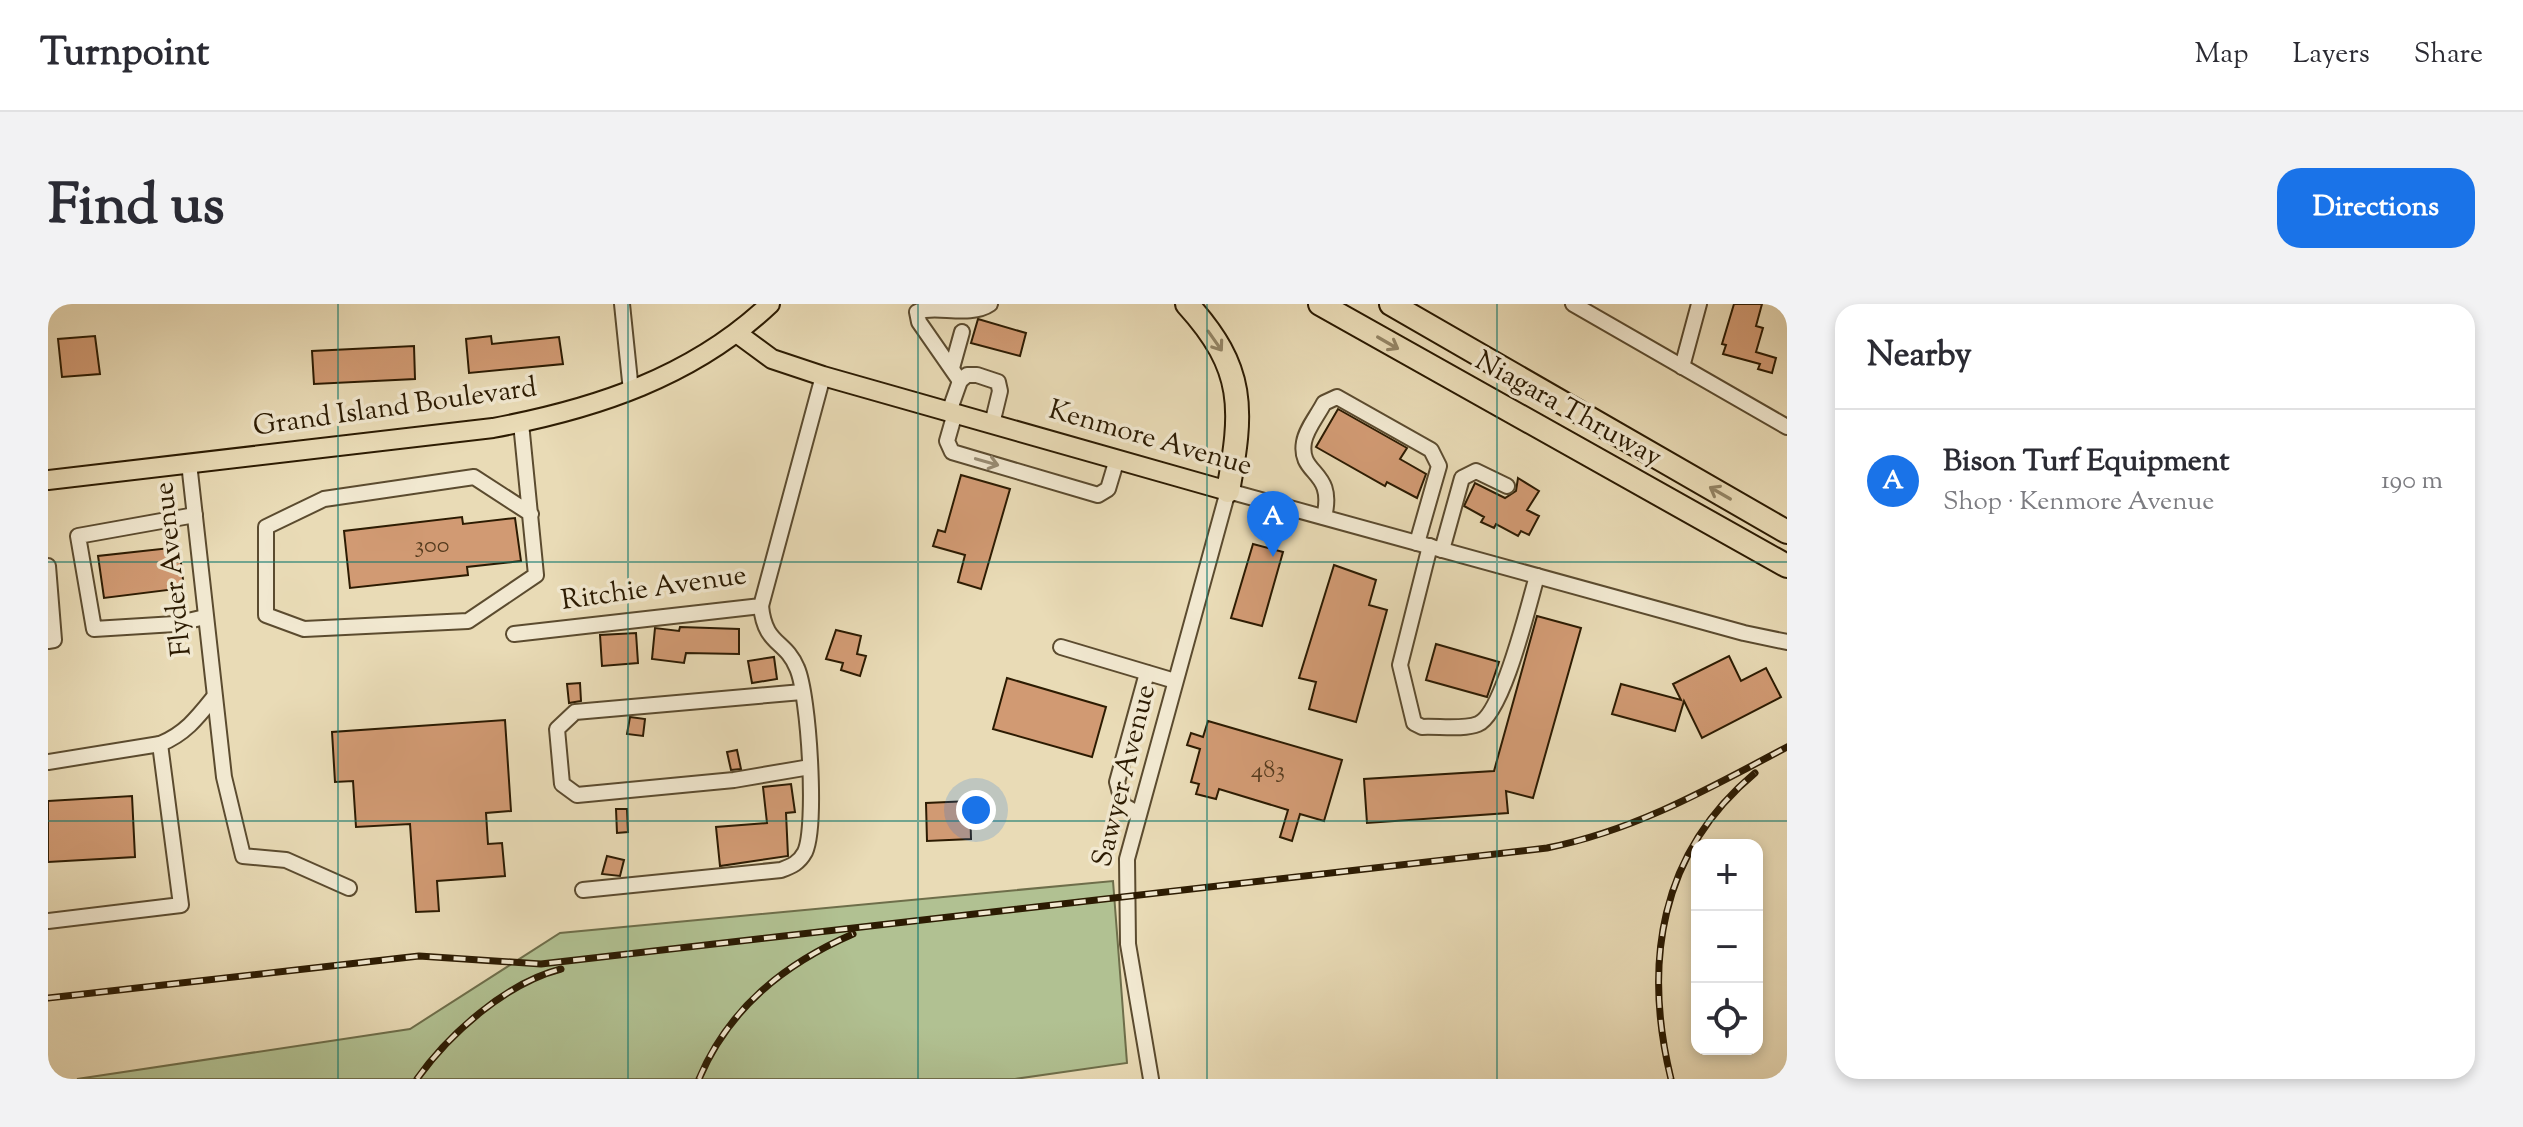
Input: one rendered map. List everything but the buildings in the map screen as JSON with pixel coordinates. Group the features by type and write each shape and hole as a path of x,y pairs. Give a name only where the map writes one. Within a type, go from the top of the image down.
{"highway":[{"path":"1187,304 1225,354 1235,383 1239,428 1228,491"},
{"name":"Niagara Thruway","path":"1320,304 1787,566"},
{"name":"Niagara Thruway","path":"1391,304 1787,532"}],"main road":[{"name":"Grand Island Boulevard","path":"48,480 521,423 631,391 670,375 738,334 770,304"},
{"name":"Kenmore Avenue","path":"738,334 772,359 823,376 1228,491"}],"street":[{"path":"622,304 631,391"},
{"path":"990,304 965,321 947,441 952,452 1098,495 1108,489 1117,459"},
{"path":"1573,304 1787,427"},
{"path":"1682,367 1699,304"},
{"path":"956,375 919,322 917,312 928,306 965,321"},
{"path":"956,375 977,375 998,382 1000,391 992,424"},
{"name":"Ritchie Avenue","path":"514,634 761,606 823,376"},
{"path":"1324,517 1329,497 1325,482 1305,458 1303,446 1324,403 1337,397 1431,450 1436,457 1439,466 1430,546 1400,665 1414,723 1422,727 1479,724 1490,714 1503,687 1537,576"},
{"path":"521,423 531,514 536,575 468,621 304,629 266,615 266,527 324,499 474,477 531,514"},
{"name":"Flyder Avenue","path":"189,463 224,777 243,856 286,860 349,888"},
{"path":"1430,546 1462,478 1476,471 1507,486"},
{"name":"Kenmore Avenue","path":"1228,491 1787,642"},
{"name":"Sawyer Avenue","path":"1151,1079 1126,922 1127,859 1137,813 1228,491"},
{"path":"195,515 78,536 94,629 175,624 205,617"},
{"path":"48,566 54,640 48,641"},
{"path":"583,890 781,870 795,865 804,853 812,824 802,692 797,667 768,636 761,606"},
{"path":"1061,647 1175,681"},
{"path":"1137,813 1123,805 1117,782 1147,673"},
{"path":"802,692 575,712 565,717 557,729 562,784 577,795 734,780 810,767"},
{"path":"48,762 160,744 177,737 192,724 214,697"},
{"path":"48,921 181,905 160,744"}],"green space":[{"path":"1113,881 1127,1063 1015,1079 77,1079 410,1029 560,933"}],"railway":[{"path":"48,998 419,956 541,964 1547,848 1611,831 1641,819 1700,793 1787,747"},
{"path":"1671,1079 1659,994 1660,953 1666,913 1679,875 1697,838 1723,804 1755,773"},
{"path":"699,1079 726,1031 761,991 804,959 853,934"},
{"path":"417,1079 445,1045 480,1012 520,986 561,969"}],"place":[{"name":"Bison Turf Equipment","path":"1273,557"}]}
